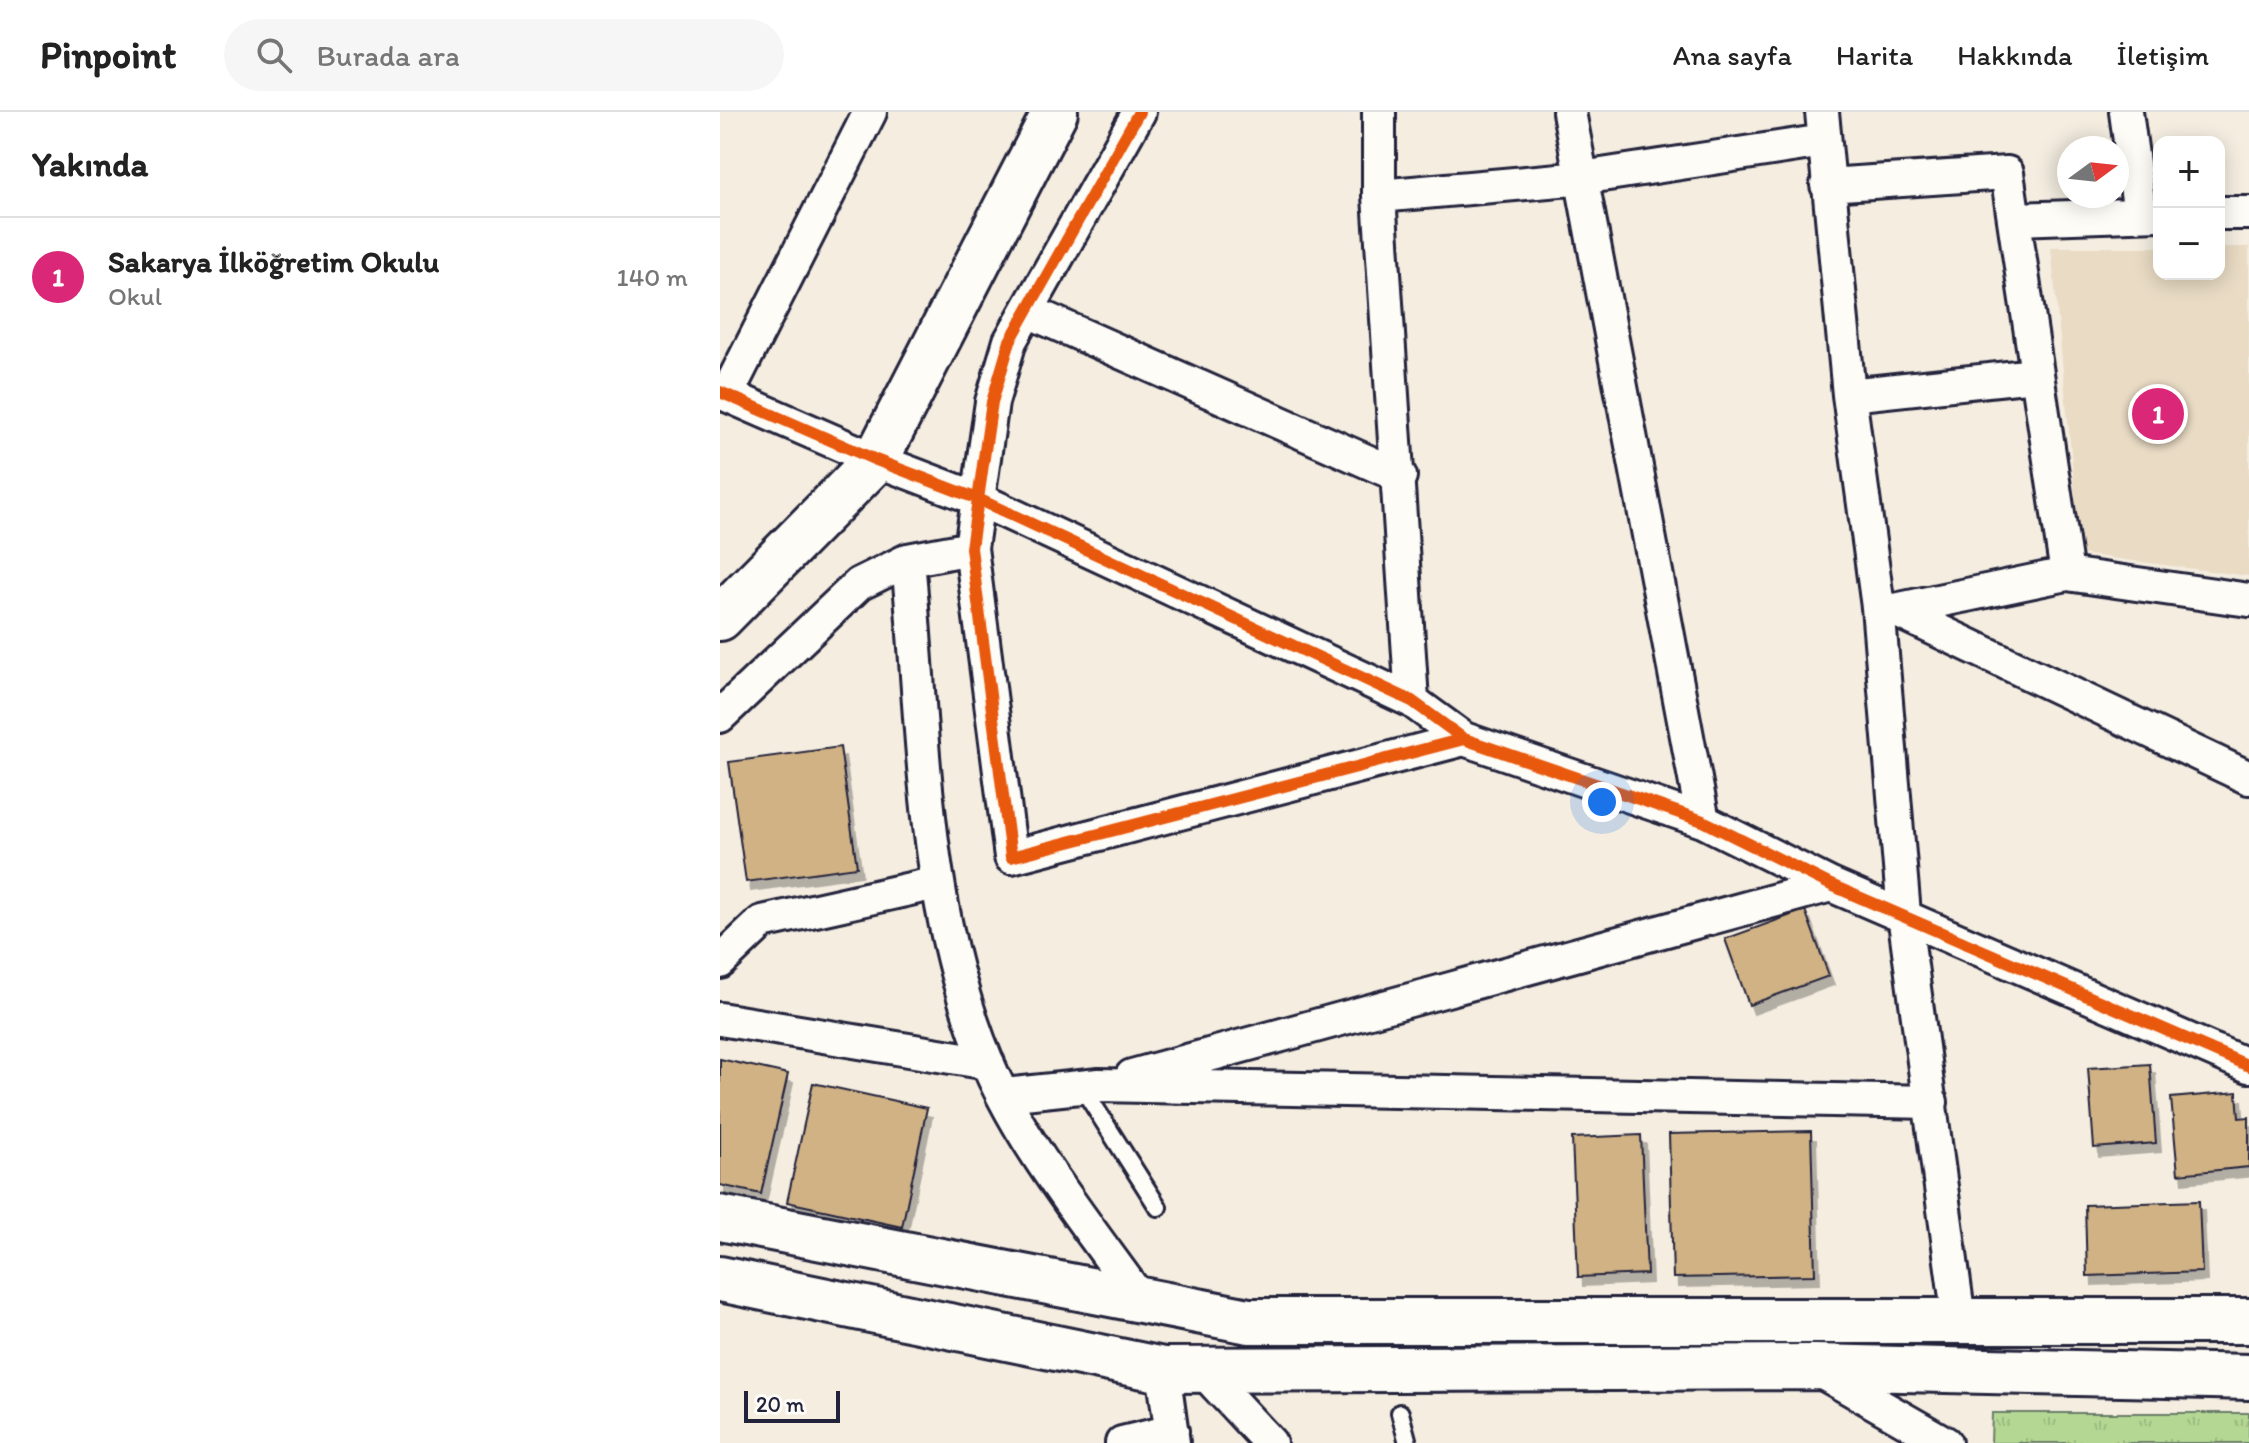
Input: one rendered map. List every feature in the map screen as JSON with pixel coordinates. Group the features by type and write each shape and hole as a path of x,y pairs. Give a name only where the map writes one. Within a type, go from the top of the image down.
{"main road":[{"path":"720,618 876,460 1055,112"},
{"path":"720,1218 1249,1321 2249,1321"},
{"path":"720,1279 1183,1371 1814,1367 2249,1377"}],"street":[{"path":"870,112 724,393 876,460 978,499 1412,701 1464,739 1703,821 1831,885 2249,1066"},
{"path":"1139,112 1010,341 999,374 971,548 1011,857 1464,739"},
{"path":"1379,112 1379,196 1400,476 1412,701"},
{"path":"1569,112 1703,821"},
{"path":"2015,219 2150,214 2126,112"},
{"path":"1379,196 1582,178 1823,127 1849,395 1886,608 1904,914 1959,1320"},
{"path":"1827,185 2007,173 2067,574"},
{"path":"2225,213 2249,213"},
{"path":"1028,311 1400,476"},
{"path":"1849,395 2035,375"},
{"path":"720,716 859,584 908,560 971,548"},
{"path":"908,560 937,883 946,936 988,1063 1005,1095 1050,1173 1142,1302"},
{"path":"1886,608 2067,574 2249,600"},
{"path":"1886,608 2249,778"},
{"path":"720,962 762,922 937,883"},
{"path":"1090,1086 1831,885"},
{"path":"720,1019 988,1063"},
{"path":"1005,1095 1090,1086 1931,1102"},
{"path":"1814,1367 1945,1443"},
{"path":"1122,1443 1172,1437 1183,1371"},
{"path":"1183,1371 1270,1443"}],"lane":[{"path":"1090,1086 1158,1207"},
{"path":"1400,1413 1408,1443"}],"shaded area":[{"path":"2051,247 2153,247 2153,280 2225,280 2225,247 2249,247 2249,576 2081,554"}],"green space":[{"path":"1992,1413 2249,1413 2249,1443 1991,1443"}],"building":[{"path":"840,747 857,867 746,882 729,762"},
{"path":"1805,910 1829,976 1749,1005 1725,939"},
{"path":"720,1059 788,1074 761,1194 720,1185"},
{"path":"2150,1064 2156,1143 2094,1148 2088,1068"},
{"path":"813,1083 927,1108 902,1227 787,1202"},
{"path":"2237,1092 2239,1118 2249,1117 2249,1167 2178,1174 2171,1098"},
{"path":"1811,1131 1815,1275 1673,1278 1669,1134"},
{"path":"1641,1135 1647,1274 1578,1277 1572,1138"},
{"path":"2199,1201 2202,1272 2087,1276 2085,1205"}],"cycle path":[{"path":"1139,112 1010,341 992,402 971,548 1011,857 1464,739"},
{"path":"720,392 876,460 978,499 1412,701 1464,739 1703,821 1831,885 2249,1066"}],"place":[{"name":"Sakarya İlköğretim Okulu","path":"2158,414"}]}
